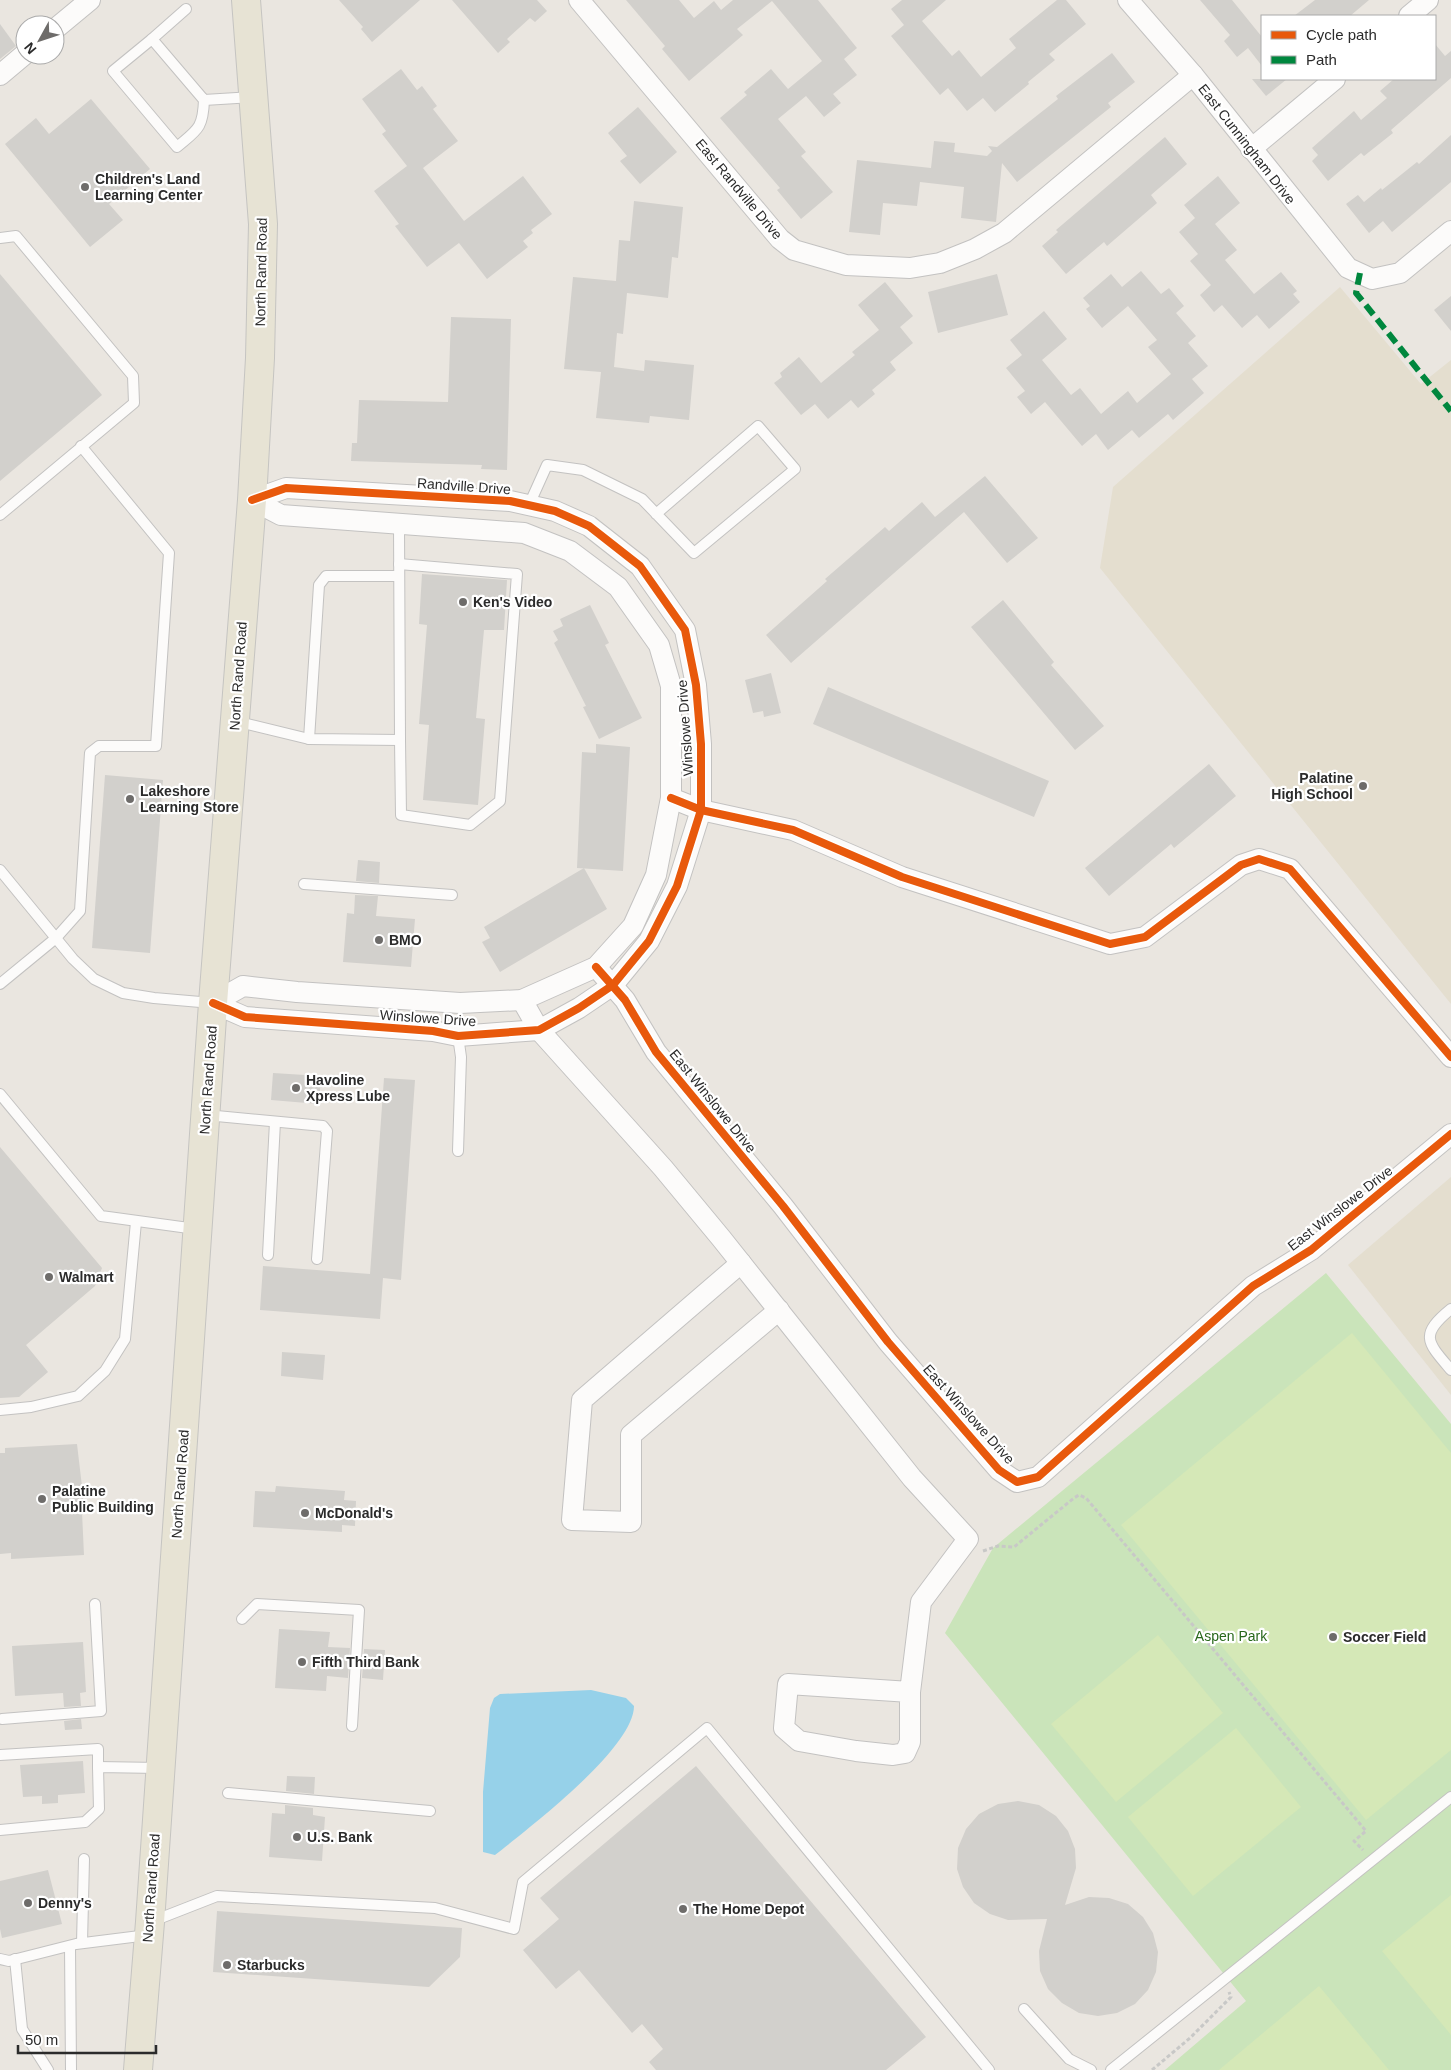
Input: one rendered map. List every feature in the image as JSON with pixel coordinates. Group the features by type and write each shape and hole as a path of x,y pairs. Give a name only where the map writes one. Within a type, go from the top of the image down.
{"main road":[{"name":"North Rand Road","path":"138,2070 213,1003 252,500 260,358 263,224 246,0"}],"street":[{"path":"65,21 90,0"},
{"name":"East Randville Drive","path":"579,0 780,239 794,250 846,264 910,268 940,262 975,249 1004,233 1193,75"},
{"name":"East Cunningham Drive","path":"1128,0 1193,75 1348,268 1372,279 1400,273 1451,231"},
{"path":"1409,15 1428,0"},
{"path":"0,75 15,62"},
{"path":"1251,149 1333,80"},
{"name":"Randville Drive","path":"252,500 286,488 510,501 555,511 589,526 640,566 685,630"},
{"path":"252,500 281,515 524,533"},
{"name":"Randville Drive","path":"524,533 529,505"},
{"name":"Winslowe Drive","path":"213,1003 243,986 297,992 460,1003 522,1000 596,967 633,926 656,875 670,798 671,686 659,646 618,587 570,551 524,533"},
{"name":"Winslowe Drive","path":"213,1003 245,1017 433,1032 458,1036 539,1030 579,1008 613,985 648,941 677,886 701,810 702,744 696,685 685,630"},
{"path":"670,798 701,810 793,830 902,877 1110,944 1144,937 1241,866 1259,859 1290,869 1451,1057"},
{"name":"East Winslowe Drive","path":"596,967 613,985 656,1052 783,1206 888,1342 999,1470 1017,1482 1038,1477 1252,1286 1311,1250 1451,1134"},
{"path":"522,1000 539,1030 663,1168 779,1310 912,1478 968,1539 921,1602 910,1692 910,1742 905,1753 893,1755 856,1751 799,1741 784,1728 788,1684 910,1692"},
{"path":"741,1263 582,1400 572,1520 631,1522 631,1435 779,1310"}],"lane":[{"path":"152,39 204,100 204,119 197,130 177,147 113,72 186,8"},
{"path":"204,100 254,97"},
{"path":"0,238 16,236 133,376 134,403 0,515"},
{"path":"529,505 547,465 583,470 642,499 656,514 694,554 795,469 758,426 656,514"},
{"path":"0,984 56,938 80,911 90,753 99,746 156,746 169,553 81,446"},
{"path":"399,524 399,564 399,576 400,740 401,815 470,825 500,801 518,574 399,564"},
{"path":"309,739 319,586 326,576 399,576"},
{"path":"234,720 309,739 400,740"},
{"path":"0,870 73,959 94,979 123,993 154,998 213,1003"},
{"path":"304,884 452,895"},
{"path":"458,1036 461,1057 458,1151"},
{"path":"0,1094 101,1216 198,1229"},
{"path":"206,1115 323,1126 327,1131 317,1259"},
{"path":"268,1255 275,1122"},
{"path":"0,1410 31,1407 78,1396 105,1371 124,1338 136,1222"},
{"path":"1451,1309 1434,1323 1429,1339 1433,1350 1451,1370"},
{"path":"2,1719 101,1711 95,1604"},
{"path":"242,1619 257,1604 359,1610 352,1726"},
{"path":"0,1959 9,1961 149,1929 217,1896 435,1908 514,1929 523,1882 707,1728 988,2070"},
{"path":"0,1755 98,1749 99,1809 85,1822 0,1830"},
{"path":"98,1766 160,1768"},
{"path":"228,1793 430,1811"},
{"path":"1111,2070 1451,1797"},
{"path":"82,1943 84,1859"},
{"path":"70,1946 71,2070"},
{"path":"15,1959 22,2029 48,2070"},
{"path":"1024,2009 1069,2059 1091,2070"}],"path":[{"path":"965,1542 980,1552 998,1546 1014,1547 1074,1498 1079,1495 1086,1498 1366,1831 1354,1840 1371,1860"},
{"path":"1152,2070 1190,2038 1231,1997 1223,1980"}],"shaded area":[{"name":"Palatine High School","path":"1340,287 1421,384 1451,360 1451,1004 1100,568 1113,487"},
{"path":"1451,1177 1451,1395 1348,1265"}],"green space":[{"name":"Aspen Park","path":"1326,1273 1451,1424 1451,2070 1165,2070 1246,2001 945,1633 993,1548"},
{"name":"Soccer Field","path":"1352,1333 1451,1453 1451,1750 1366,1820 1121,1525"},
{"path":"1158,1635 1223,1713 1116,1802 1051,1724"},
{"path":"1236,1728 1301,1807 1193,1896 1128,1817"},
{"path":"1451,1895 1451,2035 1382,1951"},
{"path":"1319,1986 1389,2070 1219,2070"}],"water":[{"path":"591,1690 626,1698 634,1706 629,1723 617,1743 577,1786 531,1826 495,1855 483,1852 483,1792 490,1708 494,1698 500,1694"}],"building":[{"path":"339,0 420,0 372,42 361,29 363,27"},
{"path":"452,0 537,0 547,11 535,22 530,18 507,39 510,42 498,53"},
{"path":"626,0 679,0 694,18 714,1 721,10 733,0 818,0 857,48 844,59 857,75 833,94 841,103 824,117 806,96 778,119 806,152 801,156 833,192 801,219 777,190 780,188 720,118 747,95 744,92 771,69 788,89 822,61 772,1 737,29 743,35 689,81 662,49 665,46"},
{"path":"902,0 946,0 922,21 952,56 959,50 981,77 1016,48 1009,39 1057,0 1066,0 1086,24 1049,54 1055,60 995,112 983,98 967,111 948,88 940,95 891,36 904,25 891,9"},
{"path":"1200,0 1232,0 1261,36 1261,65 1248,48 1237,57 1224,41 1230,35"},
{"path":"1315,0 1369,0 1351,15 1295,15"},
{"path":"0,24 15,47 0,59"},
{"path":"1436,45 1445,56 1451,51 1451,78 1391,130 1393,133 1364,156 1361,153 1328,181 1312,161 1318,155 1312,148 1354,111 1361,120 1387,98 1380,91 1393,80 1436,80"},
{"path":"1112,53 1135,82 1108,103 1111,107 1017,182 1002,163 996,222 961,218 964,187 920,182 917,206 883,203 880,235 849,232 857,160 931,168 934,141 955,143 954,152 987,156 992,151 988,146 997,147 1058,99 1056,96"},
{"path":"401,69 417,90 422,86 437,106 433,109 458,141 423,168 464,221 523,176 552,214 531,230 533,233 523,241 528,247 487,279 459,243 427,267 395,226 399,224 374,191 407,166 382,134 386,131 362,99"},
{"path":"1252,79 1286,80 1266,96"},
{"name":"Children's Land Learning Center","path":"91,99 150,169 109,204 123,220 90,247 5,144 36,118 49,134"},
{"path":"638,107 677,152 640,184 620,161 627,156 608,133"},
{"path":"1451,135 1451,182 1392,232 1383,221 1369,233 1346,204 1358,195 1364,202 1417,162 1419,164"},
{"path":"1165,137 1187,164 1151,195 1157,203 1107,246 1104,242 1066,274 1042,246 1058,232 1056,230"},
{"path":"1218,176 1240,203 1215,224 1237,250 1225,260 1254,294 1281,272 1297,291 1293,294 1300,302 1269,329 1257,315 1242,328 1222,305 1214,312 1200,295 1211,285 1190,261 1198,254 1179,232 1195,218 1184,205"},
{"path":"634,201 683,207 678,258 672,257 668,298 627,293 623,334 617,333 614,367 644,371 645,360 694,365 689,420 650,416 649,423 596,418 601,372 564,369 573,277 616,281 619,240 630,241"},
{"path":"1141,271 1161,294 1169,288 1184,306 1176,313 1196,336 1188,343 1208,366 1192,379 1204,393 1173,420 1168,414 1139,438 1132,430 1108,450 1096,434 1082,446 1045,402 1031,414 1017,397 1025,391 1006,368 1022,355 1010,340 1044,311 1067,339 1042,360 1071,395 1080,388 1101,414 1128,391 1137,403 1171,374 1148,347 1157,340 1128,306 1102,328 1086,309 1090,306 1083,298 1111,274 1122,287"},
{"path":"0,274 102,395 0,481"},
{"path":"997,274 1008,315 938,333 928,292"},
{"path":"885,282 913,316 900,327 913,343 890,362 896,370 872,390 875,394 858,408 851,400 828,419 815,404 801,415 774,383 782,377 780,373 799,357 821,383 855,355 852,352 879,330 858,305"},
{"path":"1451,296 1451,331 1434,310"},
{"path":"451,317 511,319 507,470 481,469 482,465 351,461 352,443 357,443 359,400 448,402"},
{"path":"985,476 1038,538 1007,563 964,512 791,663 766,635 827,581 825,579 885,527 889,531 922,502 935,517"},
{"path":"422,574 507,580 504,630 484,630 476,718 485,719 478,805 423,800 429,725 419,724 427,625 419,624"},
{"path":"1003,600 1054,662 1051,665 1104,726 1075,750 971,627"},
{"path":"590,605 609,643 605,645 642,718 599,739 583,707 586,706 554,643 558,640 553,631 563,626 560,619"},
{"path":"771,673 781,713 764,717 763,711 753,713 745,680"},
{"path":"828,687 1049,781 1034,817 813,724"},
{"path":"596,744 630,747 623,871 577,868 582,752 596,753"},
{"path":"1209,764 1236,796 1174,848 1171,844 1109,896 1085,868"},
{"path":"105,775 163,780 150,953 92,948"},
{"path":"358,860 380,862 379,883 356,881"},
{"path":"584,868 607,909 500,972 482,942 490,938 484,927"},
{"name":"BMO","path":"355,895 378,896 376,916 415,919 411,967 343,962 347,913 354,914"},
{"name":"Havoline Xpress Lube","path":"273,1073 321,1076 319,1104 271,1100"},
{"path":"384,1078 415,1080 401,1280 383,1278 380,1319 260,1310 263,1266 370,1274"},
{"name":"Walmart","path":"0,1147 102,1268 95,1286 26,1345 48,1372 19,1397 0,1398"},
{"path":"282,1352 325,1355 323,1380 281,1376"},
{"name":"Palatine Public Building","path":"77,1444 85,1512 82,1512 84,1555 11,1559 11,1553 0,1554 0,1453 5,1453 5,1448"},
{"name":"McDonald's","path":"276,1486 345,1491 344,1500 356,1501 355,1526 342,1525 342,1532 253,1527 255,1491 275,1492"},
{"name":"Fifth Third Bank","path":"279,1629 330,1632 328,1647 350,1648 348,1678 327,1676 326,1691 275,1688"},
{"path":"83,1642 86,1692 80,1693 81,1706 64,1707 63,1693 15,1696 12,1646"},
{"path":"364,1649 385,1650 383,1680 362,1678"},
{"path":"81,1719 82,1729 65,1730 64,1721"},
{"path":"83,1761 85,1793 58,1795 58,1803 42,1804 42,1796 23,1797 20,1765"},
{"name":"The Home Depot","path":"696,1766 926,2037 886,2070 656,2070 649,2062 663,2049 642,2024 632,2033 579,1970 556,1989 523,1950 559,1919 540,1898"},
{"path":"287,1776 315,1777 314,1794 286,1791"},
{"path":"1018,1801 1039,1805 1056,1816 1068,1831 1075,1849 1076,1868 1065,1905 1089,1897 1109,1898 1128,1904 1143,1917 1153,1933 1158,1952 1156,1972 1148,1990 1135,2004 1117,2013 1098,2016 1079,2013 1062,2003 1048,1989 1040,1971 1039,1951 1047,1919 1008,1920 990,1914 974,1903 963,1887 957,1869 958,1848 966,1829 979,1814 998,1804"},
{"name":"U.S. Bank","path":"285,1805 313,1808 313,1815 325,1817 322,1861 269,1857 272,1813 285,1814"},
{"name":"Denny's","path":"48,1870 62,1924 2,1938 0,1929 0,1881"},
{"path":"217,1911 462,1928 460,1957 429,1987 213,1972"}],"marked path":[{"path":"1360,273 1356,293 1451,411"}],"cycle path":[{"path":"213,1003 245,1017 433,1031 458,1036 539,1030 579,1008 613,985 649,941 677,886 701,810 701,744 696,685 685,630 640,566 589,526 555,511 510,501 286,488 252,500"},
{"path":"671,798 701,810 793,830 902,877 1110,944 1145,937 1241,865 1259,859 1290,869 1451,1057"},
{"path":"596,967 625,1000 656,1052 783,1206 888,1342 999,1470 1017,1482 1038,1477 1253,1286 1311,1250 1451,1134"}],"place":[{"name":"Children's Land Learning Center","path":"85,187"},
{"name":"Ken's Video","path":"463,602"},
{"name":"Palatine High School","path":"1363,786"},
{"name":"Lakeshore Learning Store","path":"130,799"},
{"name":"BMO","path":"379,940"},
{"name":"Havoline Xpress Lube","path":"296,1088"},
{"name":"Walmart","path":"49,1277"},
{"name":"Palatine Public Building","path":"42,1499"},
{"name":"McDonald's","path":"305,1513"},
{"name":"Soccer Field","path":"1333,1637"},
{"name":"Fifth Third Bank","path":"302,1662"},
{"name":"U.S. Bank","path":"297,1837"},
{"name":"Denny's","path":"28,1903"},
{"name":"The Home Depot","path":"683,1909"},
{"name":"Starbucks","path":"227,1965"}]}
